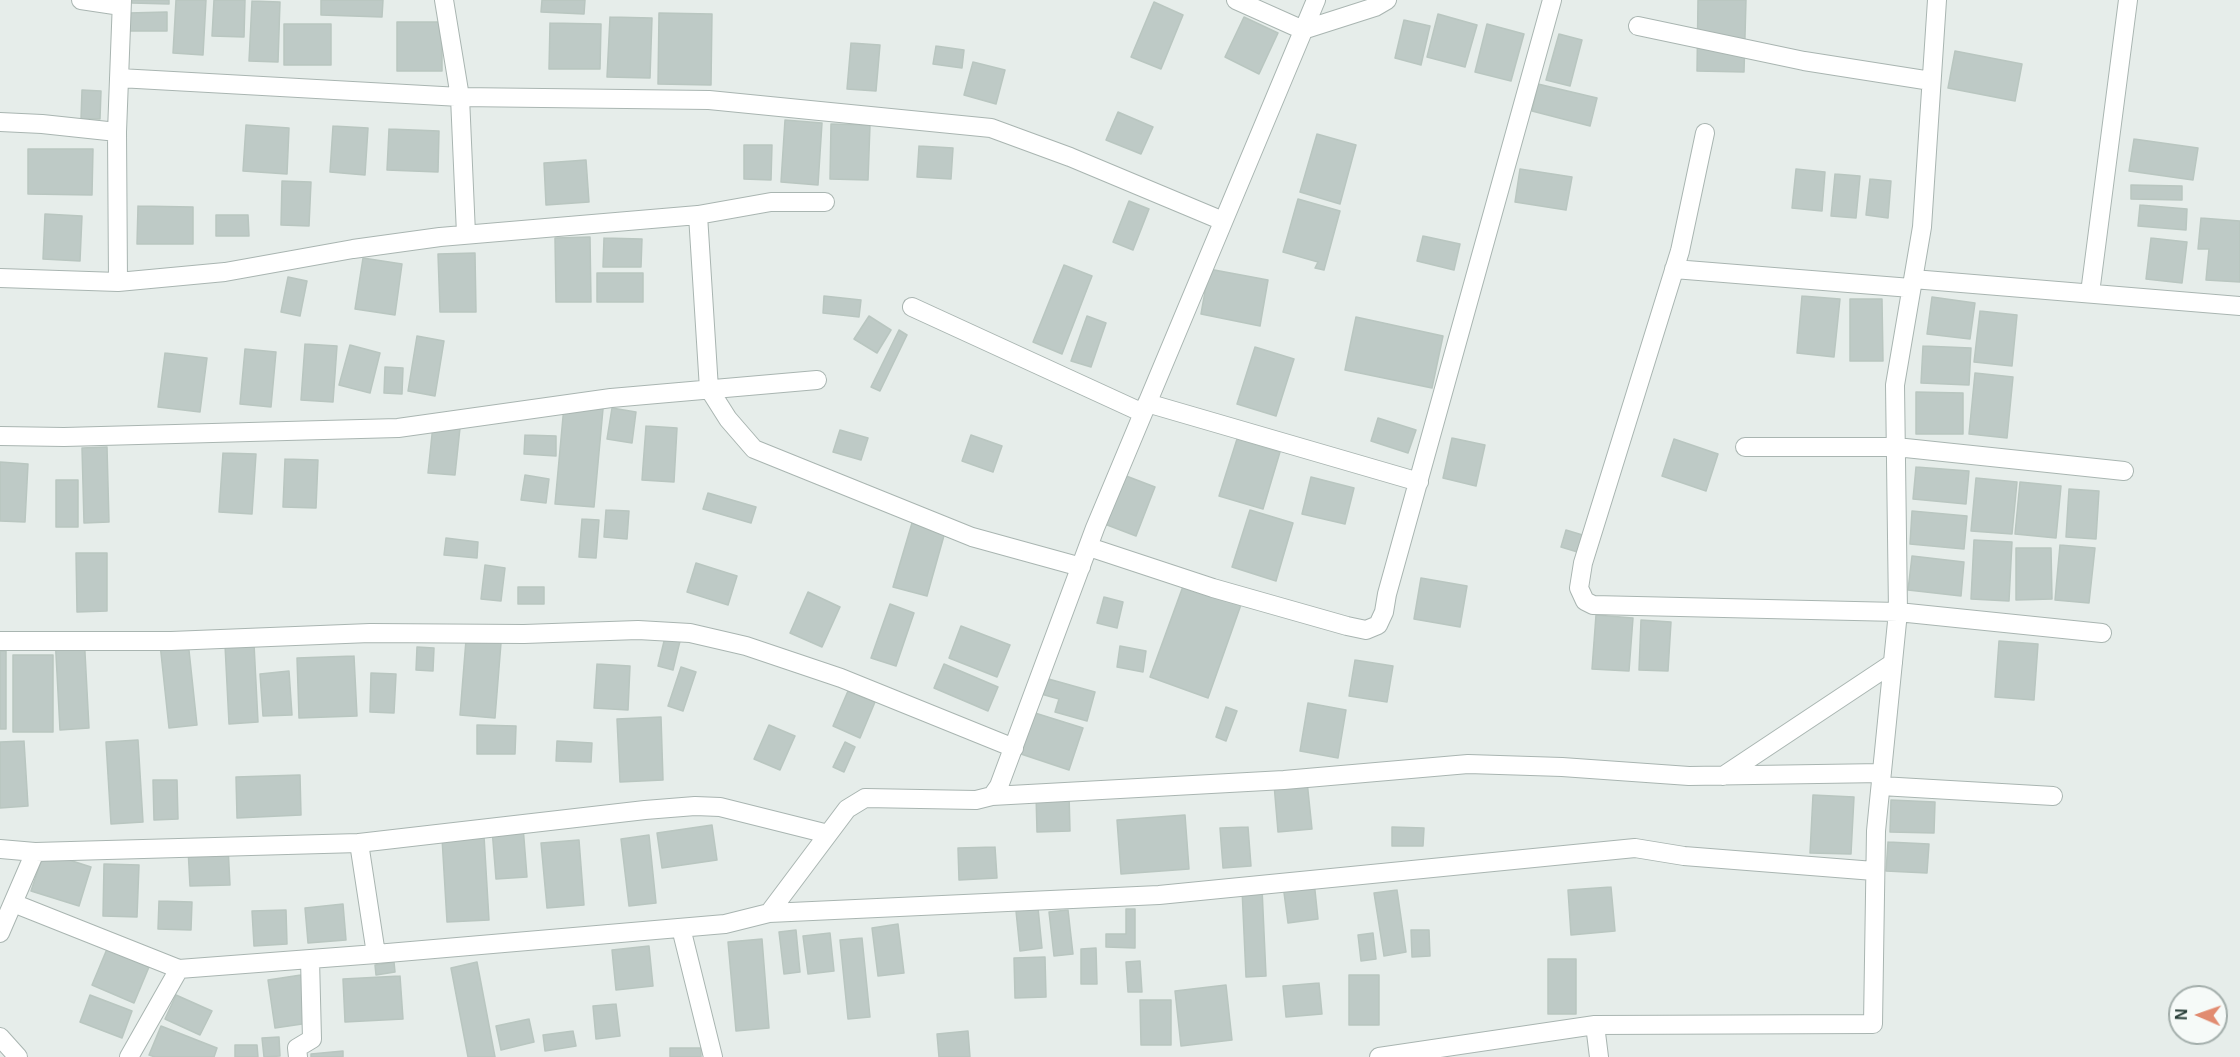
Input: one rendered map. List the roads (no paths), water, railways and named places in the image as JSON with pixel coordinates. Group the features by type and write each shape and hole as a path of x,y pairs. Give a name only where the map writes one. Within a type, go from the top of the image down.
{"street":[{"path":"81,0 122,3 117,132 118,282"},
{"path":"444,0 460,97 466,234"},
{"path":"1236,0 1303,30 1375,7 1387,0"},
{"path":"992,796 999,786 1014,748 1081,567 1145,408 1316,0"},
{"path":"1089,547 1213,588 1347,626 1366,630 1378,625 1384,612 1387,594 1552,0"},
{"path":"1379,1057 1595,1025 1873,1024 1874,871 1898,612 1895,385 1922,227 1937,0"},
{"path":"2090,293 2128,0"},
{"path":"1638,26 1804,60 1931,81"},
{"path":"119,78 460,97 710,100 991,128 1070,157 1223,221"},
{"path":"0,122 117,132"},
{"path":"1705,133 1680,251 1583,563 1579,588 1585,601 1593,605 1898,612 2102,633"},
{"path":"0,278 118,282 225,272 353,249 466,234 698,216 771,202 825,202"},
{"path":"698,216 709,389 728,419 754,449 972,537 1081,567"},
{"path":"1674,269 2090,293 2240,306"},
{"path":"912,307 1145,408 1419,482"},
{"path":"0,436 87,437 398,428 612,398 817,380"},
{"path":"1745,447 1896,447 2124,471"},
{"path":"0,641 171,641 369,633 524,634 638,630 690,633 746,646 841,678 1014,748"},
{"path":"1723,776 1893,663"},
{"path":"769,913 847,809 865,798 976,800 992,796 1284,780 1468,764 1562,767 1689,776 1881,780 2053,796"},
{"path":"0,849 35,852 359,843 695,806 720,807 828,834"},
{"path":"359,843 376,954"},
{"path":"13,903 179,969 725,924 769,913 1159,895 1635,848 1684,855 1874,871"},
{"path":"0,933 35,852"},
{"path":"681,928 713,1057"},
{"path":"298,1057 297,1048 312,1039 310,959"},
{"path":"129,1057 179,969"},
{"path":"1595,1025 1599,1057"},
{"path":"0,1037 18,1057"}]}
